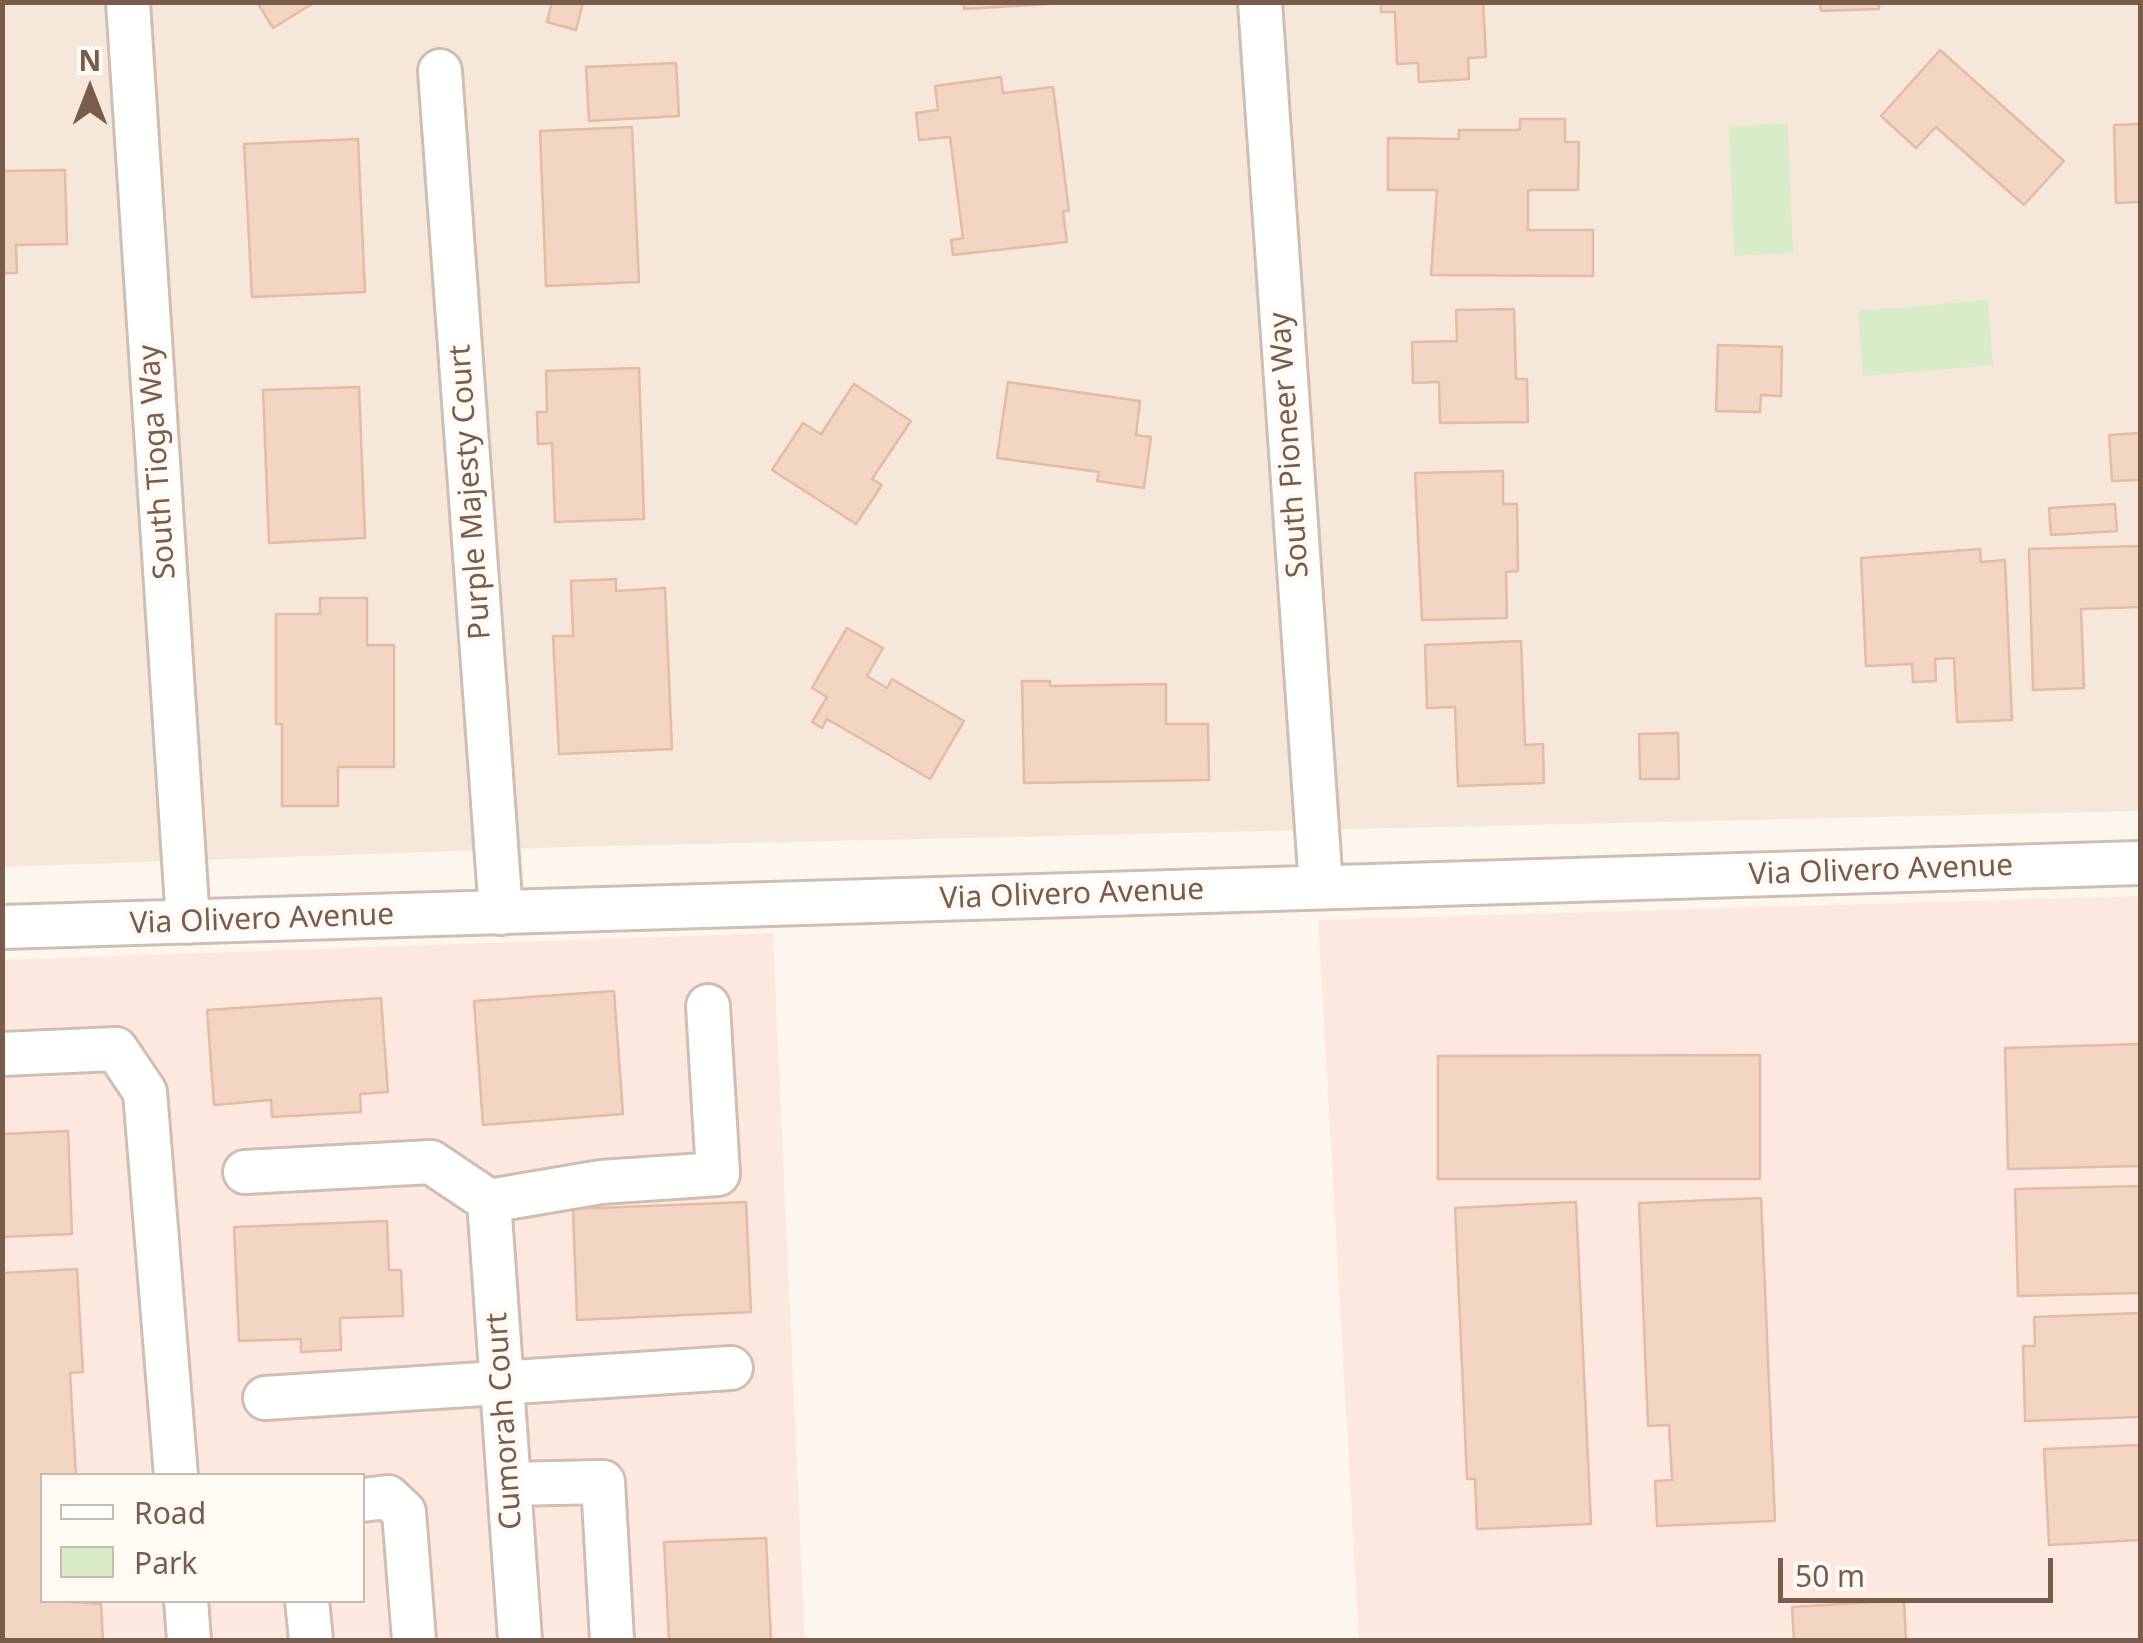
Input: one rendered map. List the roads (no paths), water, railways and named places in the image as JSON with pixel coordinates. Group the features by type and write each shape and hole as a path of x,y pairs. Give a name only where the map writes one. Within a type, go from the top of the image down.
{"street":[{"name":"South Tioga Way","path":"128,2 188,922"},
{"name":"South Pioneer Way","path":"1260,2 1321,888"},
{"name":"Purple Majesty Court","path":"440,71 501,912"},
{"name":"Via Olivero Avenue","path":"2,927 2140,863"},
{"path":"246,1172 431,1162 490,1200 601,1182 718,1174 708,1006"},
{"path":"2,1054 116,1049 145,1092 176,1473"},
{"name":"Cumorah Court","path":"490,1200 520,1640"},
{"path":"265,1398 730,1368"},
{"path":"509,1484 603,1482 612,1640"},
{"path":"365,1500 388,1496 404,1512 414,1640"},
{"path":"186,1603 189,1640"},
{"path":"307,1603 311,1640"}]}
